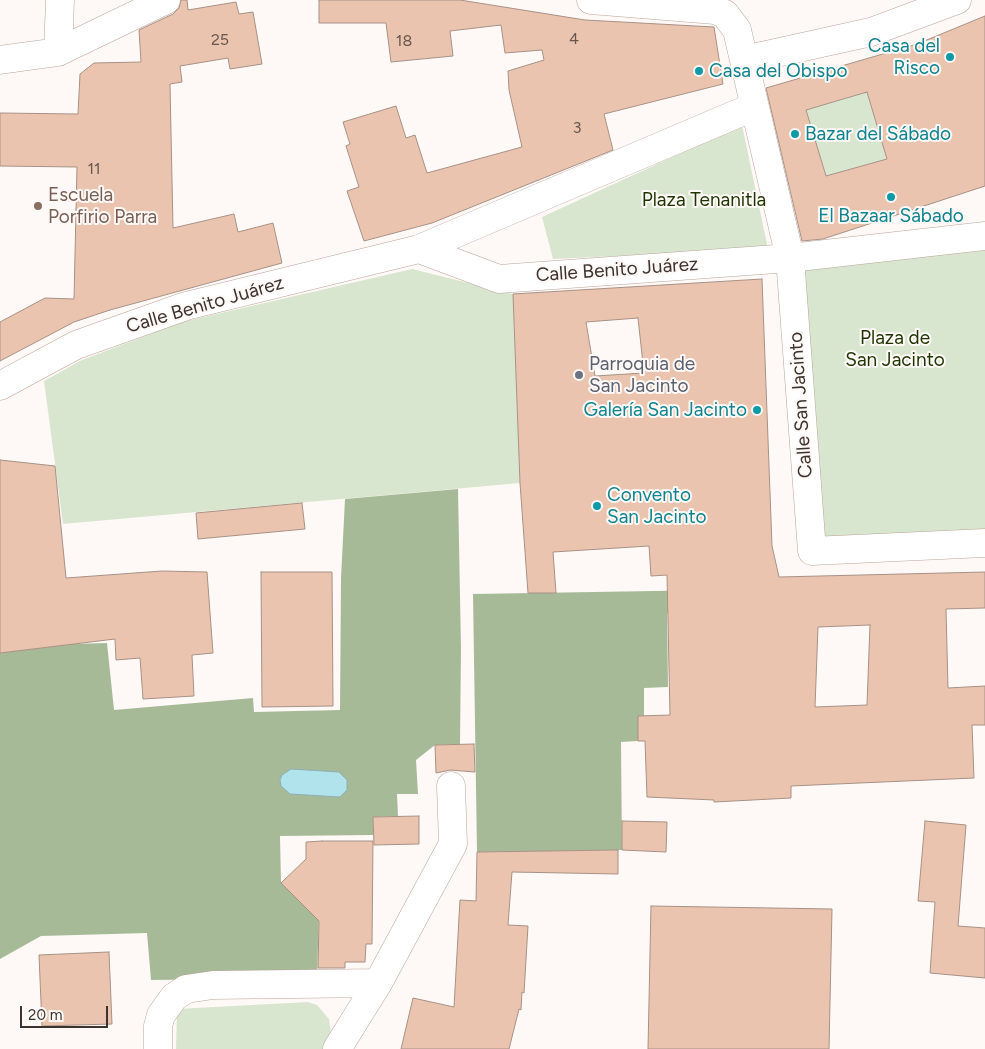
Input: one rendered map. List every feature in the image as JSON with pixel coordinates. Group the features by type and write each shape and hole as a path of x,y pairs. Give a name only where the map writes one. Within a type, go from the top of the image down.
{"street":[{"path":"58,52 60,0"},
{"path":"0,60 58,52 166,0"},
{"name":"Calle San Jacinto","path":"591,0 705,9 720,12 732,21 737,30 753,107 790,258 812,551 985,543"},
{"path":"744,60 871,32 957,0"},
{"name":"Calle Benito Juárez","path":"0,386 76,345 186,306 419,249 753,107"},
{"path":"790,258 985,236"},
{"name":"Calle Benito Juárez","path":"419,249 499,279 790,258"},
{"path":"337,1049 378,983 453,844 451,786"},
{"path":"158,1049 158,1026 161,1015 174,997 186,989 213,986 378,983"}],"green space":[{"path":"867,92 887,159 826,176 806,110"},
{"name":"Plaza Tenanitla","path":"742,125 768,249 553,259 542,217"},
{"name":"Plaza de San Jacinto","path":"985,248 985,529 821,538 799,269"},
{"path":"412,269 513,294 520,483 63,524 44,381 82,360 182,322"},
{"path":"458,489 461,649 460,744 435,745 416,760 418,794 397,794 398,816 373,817 373,835 280,836 281,883 301,903 319,909 317,978 151,980 147,933 41,936 0,959 0,653 72,644 107,643 114,710 253,698 254,712 340,710 341,578 345,499"},
{"path":"714,590 735,612 667,613 668,687 644,688 644,716 638,716 638,741 621,742 622,850 477,852 473,594"},
{"path":"308,1002 317,1005 329,1019 331,1034 324,1049 176,1049 177,1009"}],"water":[{"path":"291,769 339,772 347,780 347,790 340,797 290,794 281,786 280,780 282,775"}],"building":[{"path":"181,0 187,0 188,10 236,2 239,14 253,12 262,64 230,69 228,58 180,66 182,82 170,84 173,228 234,214 238,232 273,223 282,263 110,310 74,322 0,361 0,322 45,298 74,299 77,167 0,166 0,113 78,114 80,74 94,63 141,62 139,30 173,14 179,8"},
{"path":"319,0 460,0 585,20 714,27 723,84 604,114 613,150 432,223 364,241 347,191 359,187 346,146 350,144 343,122 396,106 406,138 415,135 427,173 522,147 509,90 508,71 544,60 542,50 505,53 501,25 450,31 453,56 391,62 386,23 319,23"},
{"path":"985,16 985,186 823,239 802,241 766,88 917,44","holes":["867,92 887,159 826,176 806,110"]},
{"path":"762,279 772,546 779,577 985,572 985,608 946,609 948,688 985,686 985,725 972,725 974,778 791,786 791,798 714,802 714,800 647,797 645,741 638,741 638,716 670,715 667,575 651,576 649,546 553,552 556,593 528,593 520,483 513,294","holes":["638,318 644,373 595,376 586,322","870,625 867,705 815,707 818,627"]},
{"path":"0,460 55,466 66,578 162,571 207,572 213,653 192,655 194,696 143,699 140,658 116,660 115,639 0,653"},
{"path":"302,503 305,529 198,539 196,513"},
{"path":"261,572 332,572 333,706 262,707"},
{"path":"474,744 475,772 450,770 436,773 435,745"},
{"path":"419,816 419,844 374,845 373,817"},
{"path":"622,821 667,822 666,852 622,850"},
{"path":"925,821 966,825 958,926 985,928 985,978 930,973 935,902 918,901"},
{"path":"373,841 372,944 366,944 365,962 345,962 345,968 318,968 319,921 281,883 306,859 306,842"},
{"path":"618,850 618,874 512,872 508,925 528,926 524,993 522,992 521,1010 519,1009 509,1049 401,1049 413,998 454,1007 460,900 476,901 477,852"},
{"path":"651,906 832,909 829,1049 648,1049"},
{"path":"109,952 112,1024 42,1026 39,955"}],"place":[{"name":"Casa del Risco","path":"950,57"},
{"name":"Casa del Obispo","path":"699,71"},
{"name":"Bazar del Sábado","path":"795,134"},
{"name":"El Bazaar Sábado","path":"891,197"},
{"name":"Escuela Porfirio Parra","path":"38,206"},
{"name":"Parroquia de San Jacinto","path":"579,375"},
{"name":"Galería San Jacinto","path":"757,410"},
{"name":"Convento San Jacinto","path":"597,506"}]}
